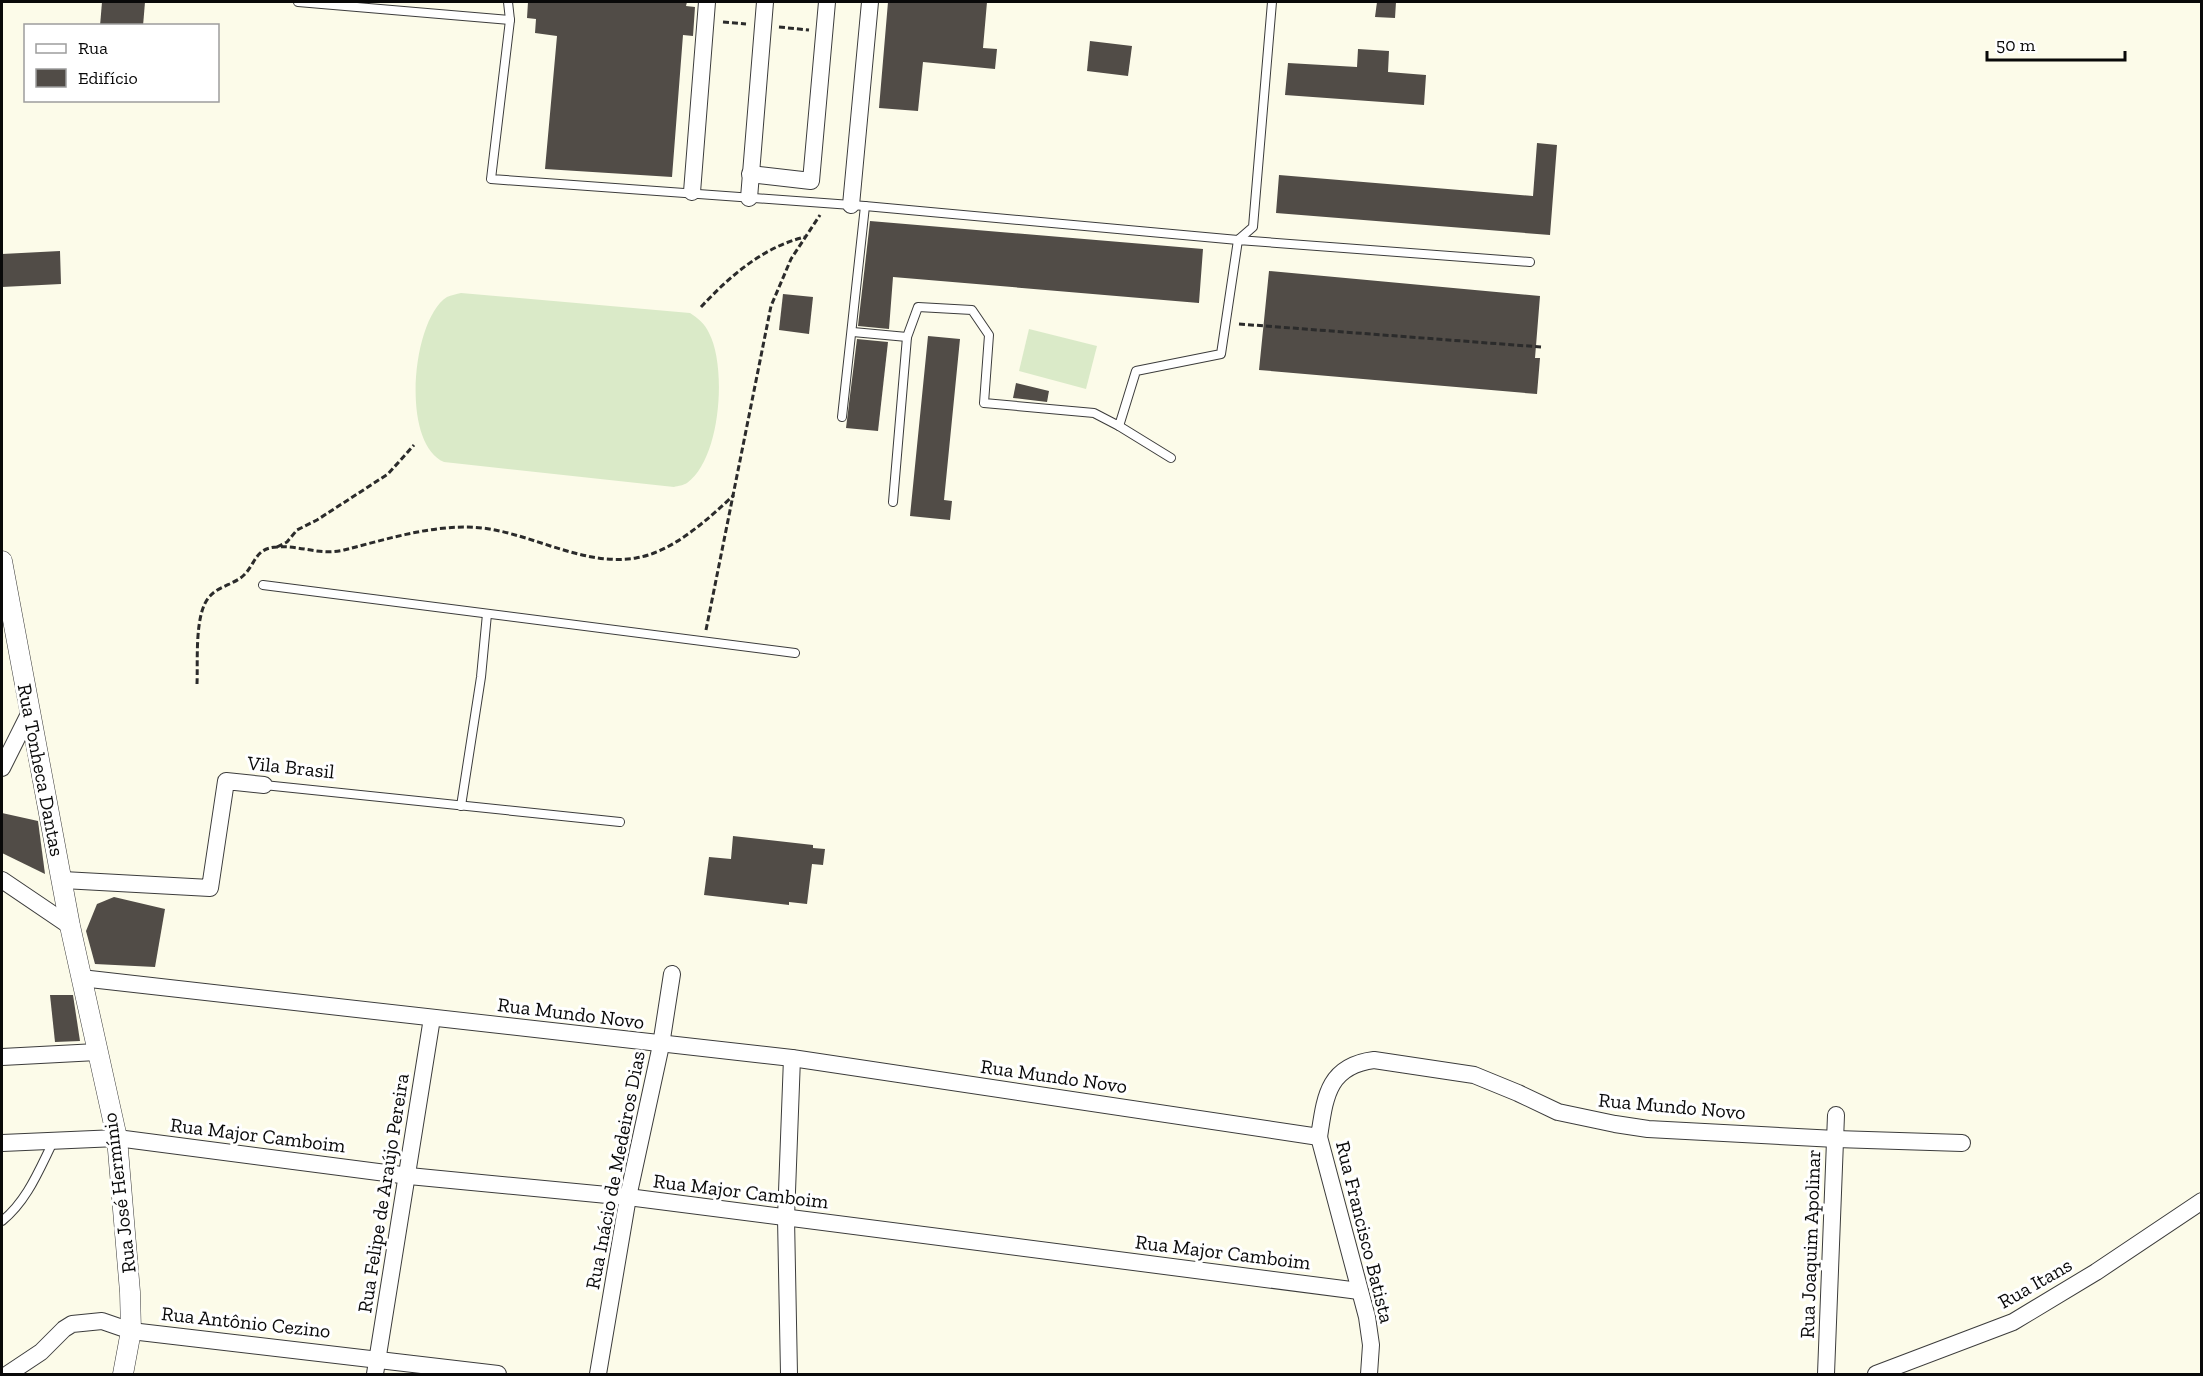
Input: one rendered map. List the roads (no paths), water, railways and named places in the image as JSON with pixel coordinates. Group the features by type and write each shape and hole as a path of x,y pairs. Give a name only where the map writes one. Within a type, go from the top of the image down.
{"street":[{"path":"692,192 707,2"},
{"path":"748,198 765,2"},
{"path":"750,174 812,181 826,2"},
{"path":"858,206 870,2"},
{"name":"Rua Tonheca Dantas","path":"2,561 81,978"},
{"path":"2,768 30,712"},
{"name":"Vila Brasil","path":"63,880 210,888 226,781 264,785"},
{"path":"2,880 70,926"},
{"name":"Rua Inácio de Medeiros Dias","path":"598,1374 628,1197 661,1045 672,974"},
{"name":"Rua Mundo Novo","path":"81,978 792,1058 1319,1137 1325,1095 1330,1085 1348,1068 1360,1062 1374,1060 1474,1075 1558,1112 1615,1125 1648,1129 1836,1139 1962,1143"},
{"name":"Rua José Hermínio","path":"81,978 117,1138 131,1331 123,1374"},
{"name":"Rua Felipe de Araújo Pereira","path":"376,1366 409,1176 432,1018"},
{"path":"2,1057 97,1052"},
{"path":"789,1374 786,1218 792,1058"},
{"name":"Rua Joaquim Apolinar","path":"1826,1374 1836,1115"},
{"name":"Rua Francisco Batista","path":"1319,1137 1367,1317 1371,1345 1369,1374"},
{"name":"Rua Major Camboim","path":"2,1143 117,1138 409,1176 628,1197 1359,1291"},
{"name":"Rua Itans","path":"1876,1374 2013,1322 2096,1272 2202,1201"},
{"name":"Rua Antônio Cezino","path":"8,1374 41,1353 64,1329 87,1320 102,1321 131,1331 376,1366 498,1374"}],"lane":[{"path":"298,2 510,20"},
{"path":"508,2 510,20 491,179 692,192 1238,240 1530,262"},
{"path":"1119,426 1136,371 1221,354 1238,240 1253,227 1272,2"},
{"path":"842,417 853,332 858,206"},
{"path":"893,502 907,337 918,307 972,309 989,335 984,403 1094,413 1171,458"},
{"path":"853,332 907,337"},
{"path":"263,585 795,653"},
{"path":"461,806 481,677 487,614"},
{"name":"Vila Brasil","path":"264,785 620,822"},
{"path":"2,1221 15,1210 29,1189 53,1142"}]}
